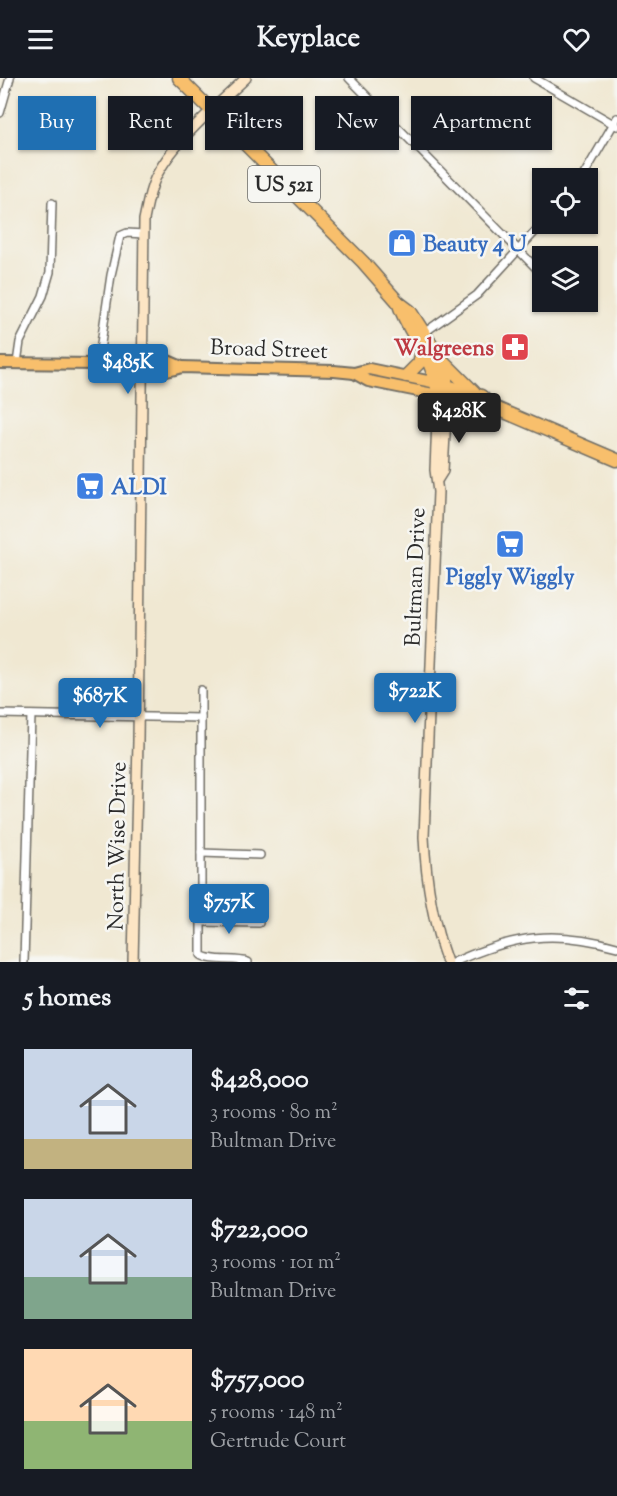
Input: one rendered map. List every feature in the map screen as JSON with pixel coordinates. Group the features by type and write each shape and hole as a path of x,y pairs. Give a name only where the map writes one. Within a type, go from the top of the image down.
{"highway":[{"name":"Bultman Drive","path":"179,78 205,104"},
{"name":"Bultman Drive","path":"251,150 363,262 398,302 402,316 438,355 442,390"},
{"name":"Bultman Drive","path":"421,339 442,390"},
{"path":"406,376 420,363 421,339"},
{"name":"US 521","path":"438,355 477,395"},
{"name":"Broad Street","path":"442,390 477,395 493,407 617,460"},
{"name":"Broad Street","path":"442,390 476,407 493,407"}],"main road":[{"name":"Broad Street","path":"0,363 98,364 114,370 168,361 182,367 354,373 369,369 406,376 442,390"},
{"name":"Broad Street","path":"354,373 368,381 442,390"}],"street":[{"path":"0,113 10,78"},
{"name":"North Wise Drive","path":"227,96 246,78"},
{"path":"349,78 532,263"},
{"path":"534,78 616,123 588,168"},
{"name":"North Wise Drive","path":"133,962 144,234 147,203 159,170 177,147 205,118"},
{"path":"17,363 20,342 43,296 50,272 52,203"},
{"path":"98,364 111,275 120,236 127,233 144,234"},
{"path":"421,339 477,295 533,234"},
{"name":"Bultman Drive","path":"442,390 443,471 438,479 424,840 428,890 437,932 447,962"},
{"path":"201,690 200,952 203,958 248,962"},
{"path":"0,714 201,718"},
{"path":"24,962 30,715"},
{"path":"201,853 260,855"},
{"path":"201,922 259,923"},
{"path":"454,962 501,943 544,937 573,937 617,947"}],"place":[{"name":"Beauty 4 U","path":"402,243"},
{"name":"Walgreens","path":"515,347"},
{"name":"ALDI","path":"90,486"},
{"name":"Piggly Wiggly","path":"510,544"}]}
